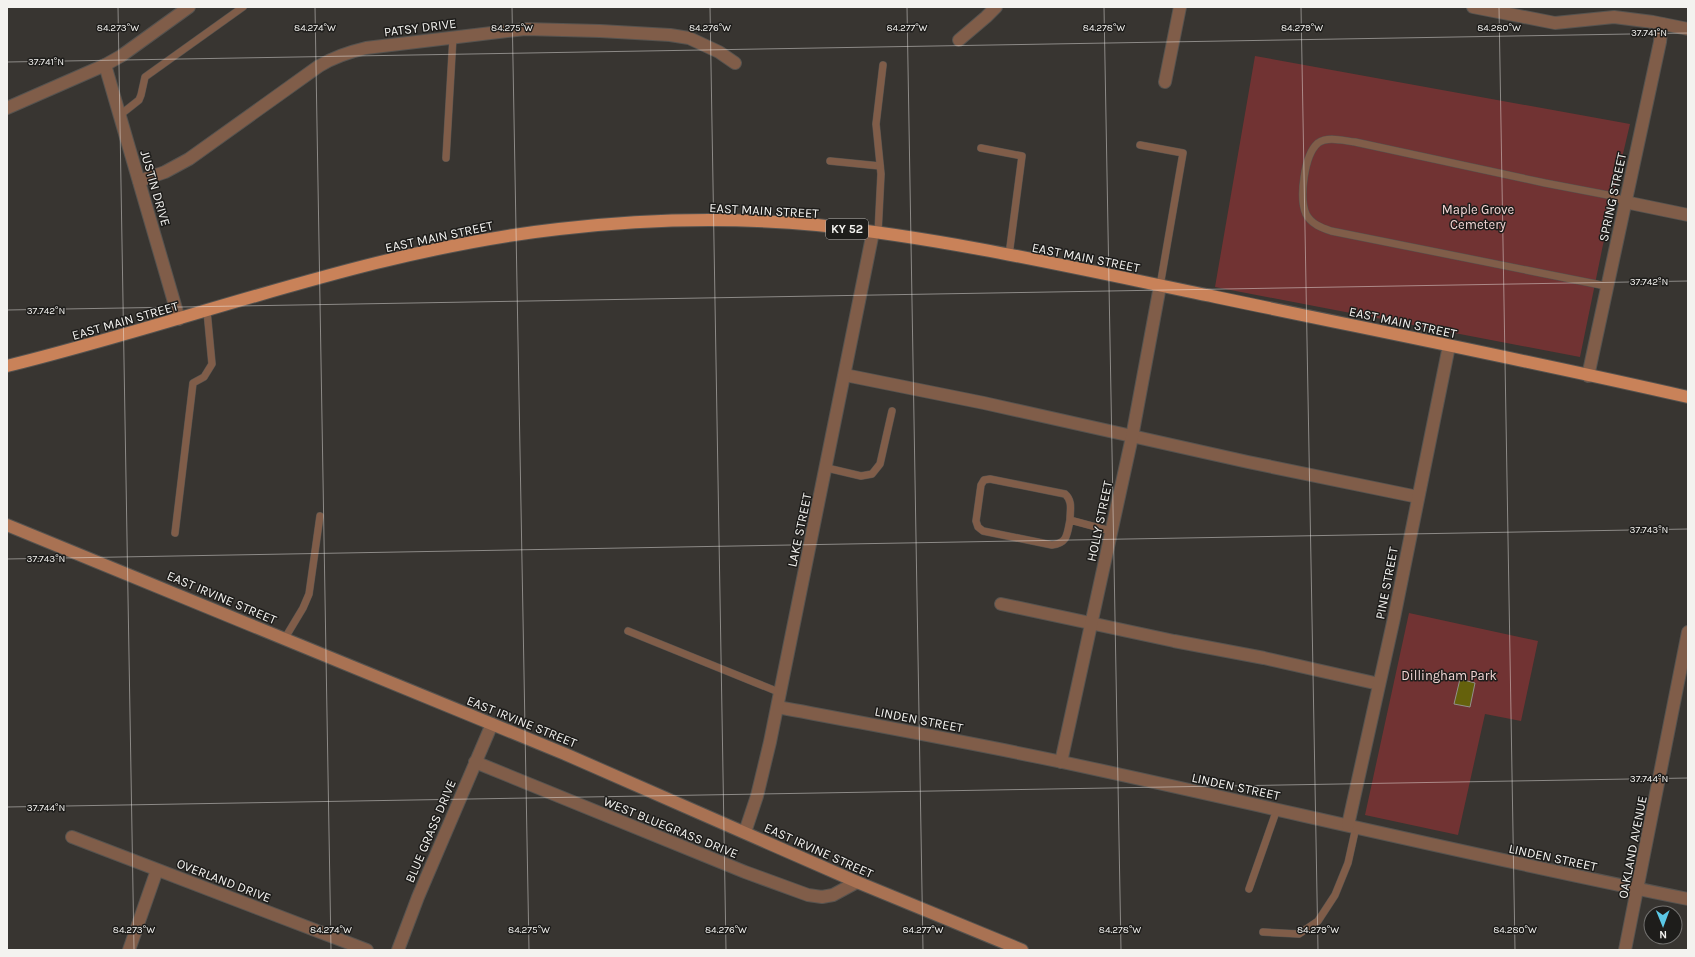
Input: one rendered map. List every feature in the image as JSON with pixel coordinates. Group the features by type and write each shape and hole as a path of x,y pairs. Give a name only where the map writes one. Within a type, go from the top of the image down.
{"main road":[{"name":"EAST MAIN STREET","path":"7,366 89,345 405,256 479,240 560,229 653,222 743,221 816,225 876,233 1009,255 1688,397"}],"street":[{"path":"7,108 105,65 121,56 189,7"},
{"path":"959,40 996,7"},
{"path":"1165,82 1180,7"},
{"path":"1473,7 1555,23 1614,17 1688,29"},
{"name":"SPRING STREET","path":"1588,376 1606,286 1660,42 1662,24"},
{"name":"PATSY DRIVE","path":"139,181 165,172 189,159 292,85 333,58 348,52 366,48 525,29 550,29 670,35 689,38 705,44 735,63"},
{"name":"JUSTIN DRIVE","path":"105,65 179,319"},
{"path":"1625,202 1688,215"},
{"name":"LAKE STREET","path":"745,832 757,796 778,707 845,375 876,233"},
{"name":"HOLLY STREET","path":"1061,762 1132,436 1160,286"},
{"name":"PINE STREET","path":"1352,826 1379,684 1449,346"},
{"path":"845,375 984,403 1418,497"},
{"name":"EAST IRVINE STREET","path":"7,525 285,638 653,791 857,882 1022,950"},
{"path":"1002,604 1264,658 1379,684"},
{"name":"OAKLAND AVENUE","path":"1625,950 1688,632"},
{"name":"LINDEN STREET","path":"778,707 939,736 1277,809 1499,860 1688,899"},
{"name":"BLUE GRASS DRIVE","path":"398,950 418,897 492,724"},
{"name":"WEST BLUEGRASS DRIVE","path":"475,762 745,872 808,895 822,897 833,895 857,882"},
{"name":"OVERLAND DRIVE","path":"72,837 367,950"},
{"path":"129,950 157,870"}],"lane":[{"path":"120,115 139,100 145,77 243,7"},
{"path":"446,158 453,37"},
{"path":"876,233 880,166 876,124 883,65"},
{"path":"1606,286 1326,229 1316,225 1306,214 1303,193 1304,172 1311,155 1319,143 1332,139 1355,142 1545,183 1613,196 1625,202"},
{"path":"1140,145 1183,153 1160,286"},
{"path":"982,148 1022,156 1009,255"},
{"path":"830,161 880,166"},
{"path":"175,533 192,383 204,377 212,364 207,311"},
{"path":"827,468 861,476 872,474 880,464 892,411"},
{"path":"990,478 1065,494 1071,503 1070,520 1066,539 1061,544 1052,545 983,531 978,527 976,522 981,485 984,480 990,478"},
{"path":"285,638 303,608 309,594 320,516"},
{"path":"1070,520 1111,531"},
{"path":"628,631 781,693"},
{"path":"1250,889 1277,809"},
{"path":"1263,932 1299,934 1318,921 1335,895 1348,863 1352,826"}],"green space":[{"name":"Maple Grove Cemetery","path":"1255,56 1630,124 1613,196 1580,357 1215,287"},
{"name":"Dillingham Park","path":"1409,613 1538,641 1521,721 1485,714 1458,835 1365,815"}],"building":[{"path":"1460,679 1475,683 1470,707 1454,704"}]}
